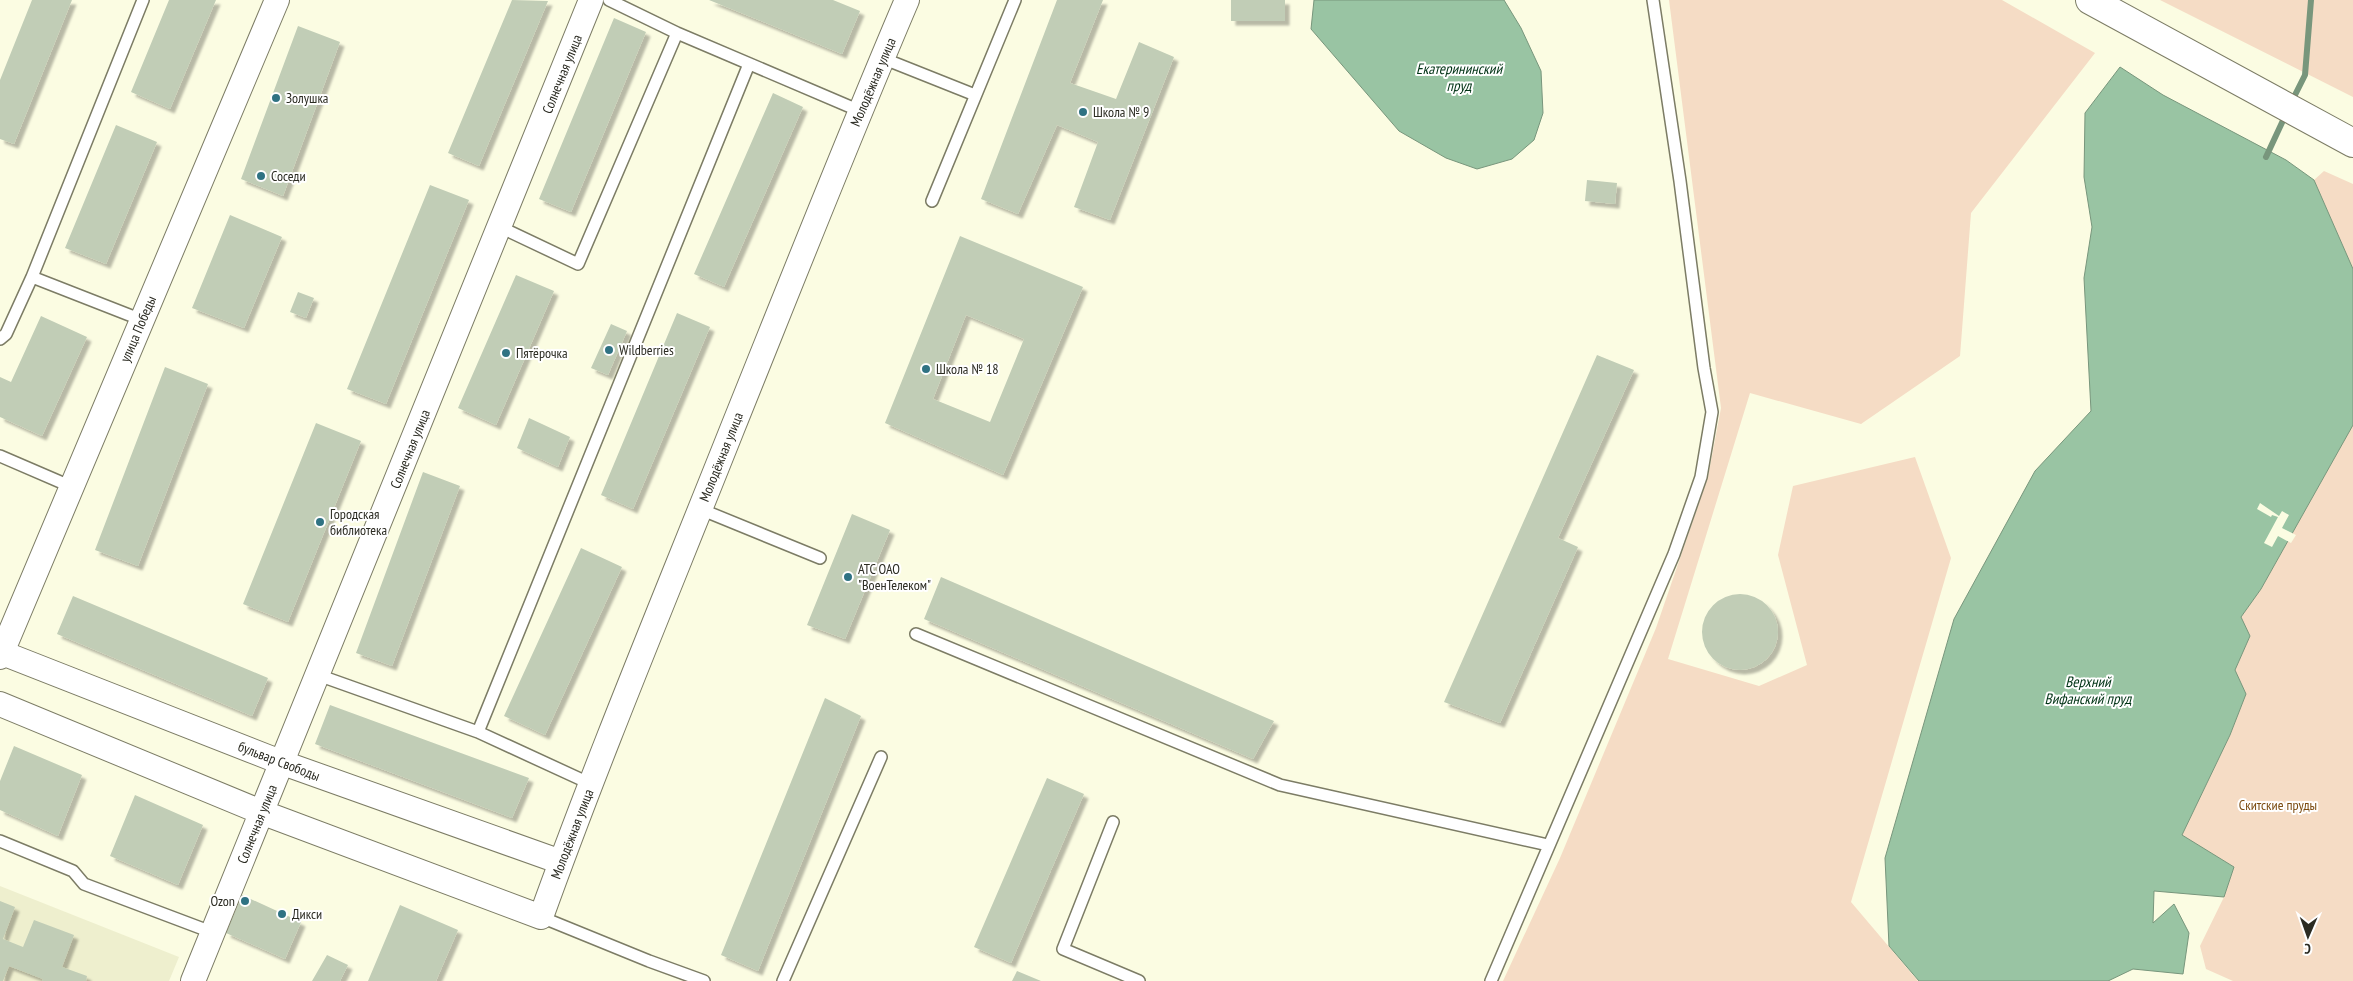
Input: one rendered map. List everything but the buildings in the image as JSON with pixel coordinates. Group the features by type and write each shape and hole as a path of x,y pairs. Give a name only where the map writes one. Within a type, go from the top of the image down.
{"main road":[{"path":"2090,0 2351,142"}],"street":[{"name":"улица Победы","path":"1,654 277,0"},
{"name":"Солнечная улица","path":"193,981 591,0"},
{"name":"Молодёжная улица","path":"541,917 591,784 700,509 860,111 908,0"},
{"name":"бульвар Свободы","path":"1,654 283,763 561,862"},
{"path":"0,704 261,812 541,917"}],"lane":[{"path":"0,339 6,334 32,277 143,0"},
{"path":"610,0 677,33 860,111"},
{"path":"932,201 1015,0"},
{"path":"1490,981 1674,554 1701,478 1712,412 1704,368 1680,181 1653,0"},
{"path":"500,227 578,264 677,33"},
{"path":"882,58 975,95"},
{"path":"478,732 749,64"},
{"path":"32,277 142,320"},
{"path":"0,456 72,487"},
{"path":"700,509 820,558"},
{"path":"916,634 1280,786 1548,846"},
{"path":"318,676 478,732 591,784"},
{"path":"783,981 882,757"},
{"path":"1113,822 1063,949 1139,981"},
{"path":"0,840 73,871 84,884 214,933"},
{"path":"541,917 648,961 704,981"}],"shaded area":[{"path":"0,886 179,957 169,981 0,981"}],"green space":[{"path":"1669,0 2002,0 2095,53 1971,213 1960,356 1861,424 1750,393 1668,659 1759,686 1807,665 1778,555 1793,486 1915,457 1951,558 1851,902 1918,981 1503,981 1560,858 1656,628 1708,477 1721,408"},
{"path":"2160,0 2353,0 2353,97"},
{"path":"2324,171 2353,184 2353,269 2314,180"},
{"name":"Скитские пруды","path":"2353,425 2353,981 2233,981 2206,969 2200,946 2224,897 2234,867 2182,835 2230,735 2246,694 2235,670 2250,636 2241,617 2261,589"}],"water":[{"name":"Екатерининский пруд","path":"1314,0 1504,0 1521,28 1541,71 1543,113 1534,140 1512,159 1477,169 1446,158 1399,131 1311,29"},
{"name":"Верхний Вифанский пруд","path":"2120,67 2163,95 2286,160 2314,180 2353,269 2353,425 2261,589 2241,617 2250,636 2235,670 2246,694 2230,735 2182,835 2234,867 2224,897 2154,891 2153,923 2174,904 2189,933 2183,974 2133,969 2108,981 1919,981 1889,946 1885,858 1954,619 2035,471 2091,411 2084,278 2092,227 2084,177 2085,113"}],"pier":[{"path":"2260,503 2279,516 2282,511 2289,515 2282,528 2296,535 2291,543 2278,536 2272,547 2264,543 2278,517 2272,515 2271,517 2257,509"}],"waterway":[{"path":"2291,103 2305,75 2311,0"},
{"path":"2266,157 2286,114"}],"place":[{"name":"Золушка","path":"276,98"},
{"name":"Школа № 9","path":"1083,112"},
{"name":"Соседи","path":"261,176"},
{"name":"Wildberries","path":"609,350"},
{"name":"Пятёрочка","path":"506,353"},
{"name":"Школа № 18","path":"926,369"},
{"name":"Городская библиотека","path":"320,522"},
{"name":"АТС ОАО \"ВоенТелеком\"","path":"848,577"},
{"name":"Ozon","path":"245,901"},
{"name":"Дикси","path":"282,914"}]}
